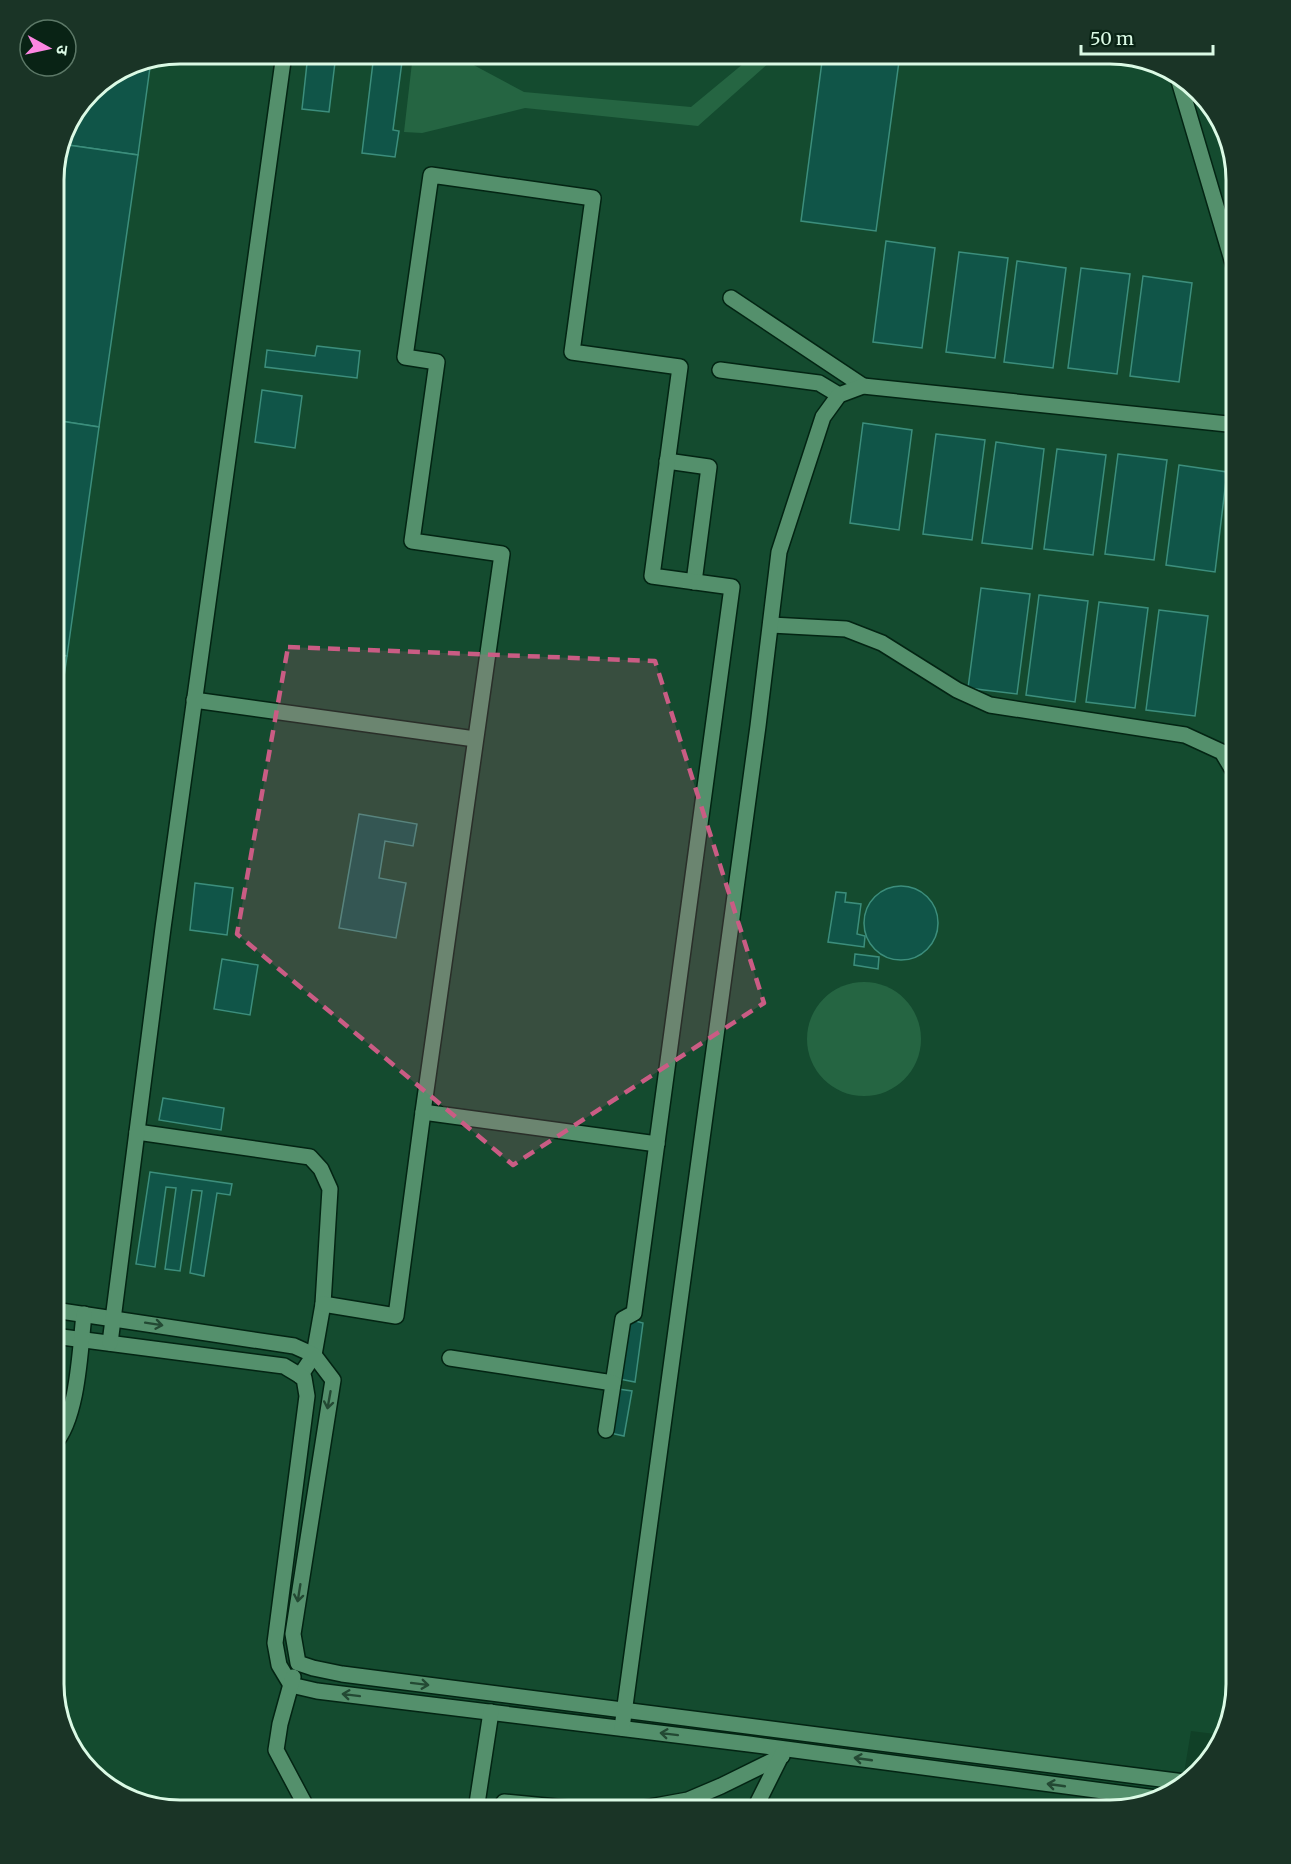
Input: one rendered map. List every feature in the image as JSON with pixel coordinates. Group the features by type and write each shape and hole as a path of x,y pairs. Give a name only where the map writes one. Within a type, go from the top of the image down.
{"lane":[{"path":"110,1344 194,700 283,64"},
{"path":"1182,90 1226,228"},
{"path":"323,1304 396,1316 502,554 412,541 437,362 405,357 430,175 593,198 572,352 680,367 652,576 732,587 634,1313 623,1319 606,1430"},
{"path":"730,298 863,386"},
{"path":"720,370 819,382 839,395"},
{"path":"622,1728 779,552 823,417 839,395 863,386 1226,424"},
{"path":"667,461 709,467 694,582"},
{"path":"771,625 846,630 882,644 957,690 990,705 1185,735 1222,752 1226,759"},
{"path":"194,700 475,739"},
{"path":"423,1112 657,1144"},
{"path":"137,1132 310,1157 321,1169 330,1189 323,1304 314,1354 300,1376"},
{"path":"64,1311 294,1346 314,1354 333,1380 292,1634 298,1663 280,1724 276,1750 302,1799"},
{"path":"64,1431 72,1404 84,1314"},
{"path":"64,1338 284,1366 304,1378 307,1396 275,1643 279,1665 291,1685 318,1691 622,1728 783,1752 1140,1796"},
{"path":"450,1358 613,1383"},
{"path":"298,1663 342,1674 1168,1784"},
{"path":"478,1799 491,1712"},
{"path":"689,1800 721,1786 783,1752"},
{"path":"759,1800 783,1752"}],"highlighted area":[{"path":"288,647 655,661 764,1003 513,1165 237,934"}],"shaded area":[{"path":"181,64 1118,65 1140,68 1168,80 1192,99 1211,123 1218,136 1226,166 1226,1698 1215,1734 1191,1731 1184,1772 1181,1775 1155,1791 1125,1799 1110,1800 173,1799 143,1793 116,1780 93,1760 80,1741 68,1713 64,1683 65,173 73,136 84,116 104,93 116,84 136,73 166,65"},
{"path":"412,64 472,64 524,92 691,107 742,65 767,65 698,126 525,108 422,133 404,132"},
{"path":"864,982 886,986 904,999 917,1017 921,1039 917,1061 904,1079 886,1092 864,1096 842,1092 824,1079 811,1061 807,1039 811,1017 824,999 842,986"}],"building":[{"path":"307,64 335,64 329,112 302,109"},
{"path":"373,64 402,64 393,130 399,131 395,157 362,153"},
{"path":"822,65 899,65 876,231 801,221"},
{"path":"150,69 138,155 70,145 84,116 104,93 136,73"},
{"path":"70,145 138,155 99,427 65,422 65,173"},
{"path":"886,241 935,248 922,348 873,342"},
{"path":"959,252 1008,258 995,358 946,352"},
{"path":"1017,261 1066,268 1053,368 1004,362"},
{"path":"1081,268 1130,274 1117,374 1068,368"},
{"path":"1143,276 1192,283 1179,382 1130,376"},
{"path":"317,346 360,351 357,378 265,367 267,350 315,356"},
{"path":"262,390 302,396 295,448 255,442"},
{"path":"65,422 99,427 67,656 65,656"},
{"path":"863,423 912,430 899,530 850,523"},
{"path":"936,434 985,440 972,540 923,534"},
{"path":"996,442 1044,449 1032,549 982,543"},
{"path":"1057,449 1106,455 1093,555 1044,549"},
{"path":"1118,454 1167,460 1154,560 1105,554"},
{"path":"1179,465 1226,472 1215,572 1166,565"},
{"path":"981,588 1030,594 1017,694 968,688"},
{"path":"1039,595 1088,601 1075,702 1026,695"},
{"path":"1099,602 1148,608 1135,708 1086,702"},
{"path":"1159,610 1208,616 1195,716 1146,710"},
{"path":"359,814 417,824 413,846 385,841 379,878 406,883 396,938 339,928"},
{"path":"195,883 233,888 227,935 190,930"},
{"path":"901,886 915,889 927,897 935,909 938,923 935,937 927,949 915,957 901,960 887,957 875,949 867,937 864,923 867,909 875,897 887,889"},
{"path":"836,892 846,893 845,902 861,904 857,934 865,936 864,947 828,942"},
{"path":"855,954 879,957 878,969 854,965"},
{"path":"222,959 258,965 250,1015 214,1009"},
{"path":"163,1098 224,1108 221,1130 159,1120"},
{"path":"150,1172 232,1184 230,1195 217,1193 204,1276 190,1273 202,1191 192,1190 180,1271 165,1269 176,1188 166,1187 155,1267 136,1264"},
{"path":"628,1319 643,1323 635,1382 619,1379"},
{"path":"618,1389 632,1391 624,1436 610,1433"}]}
